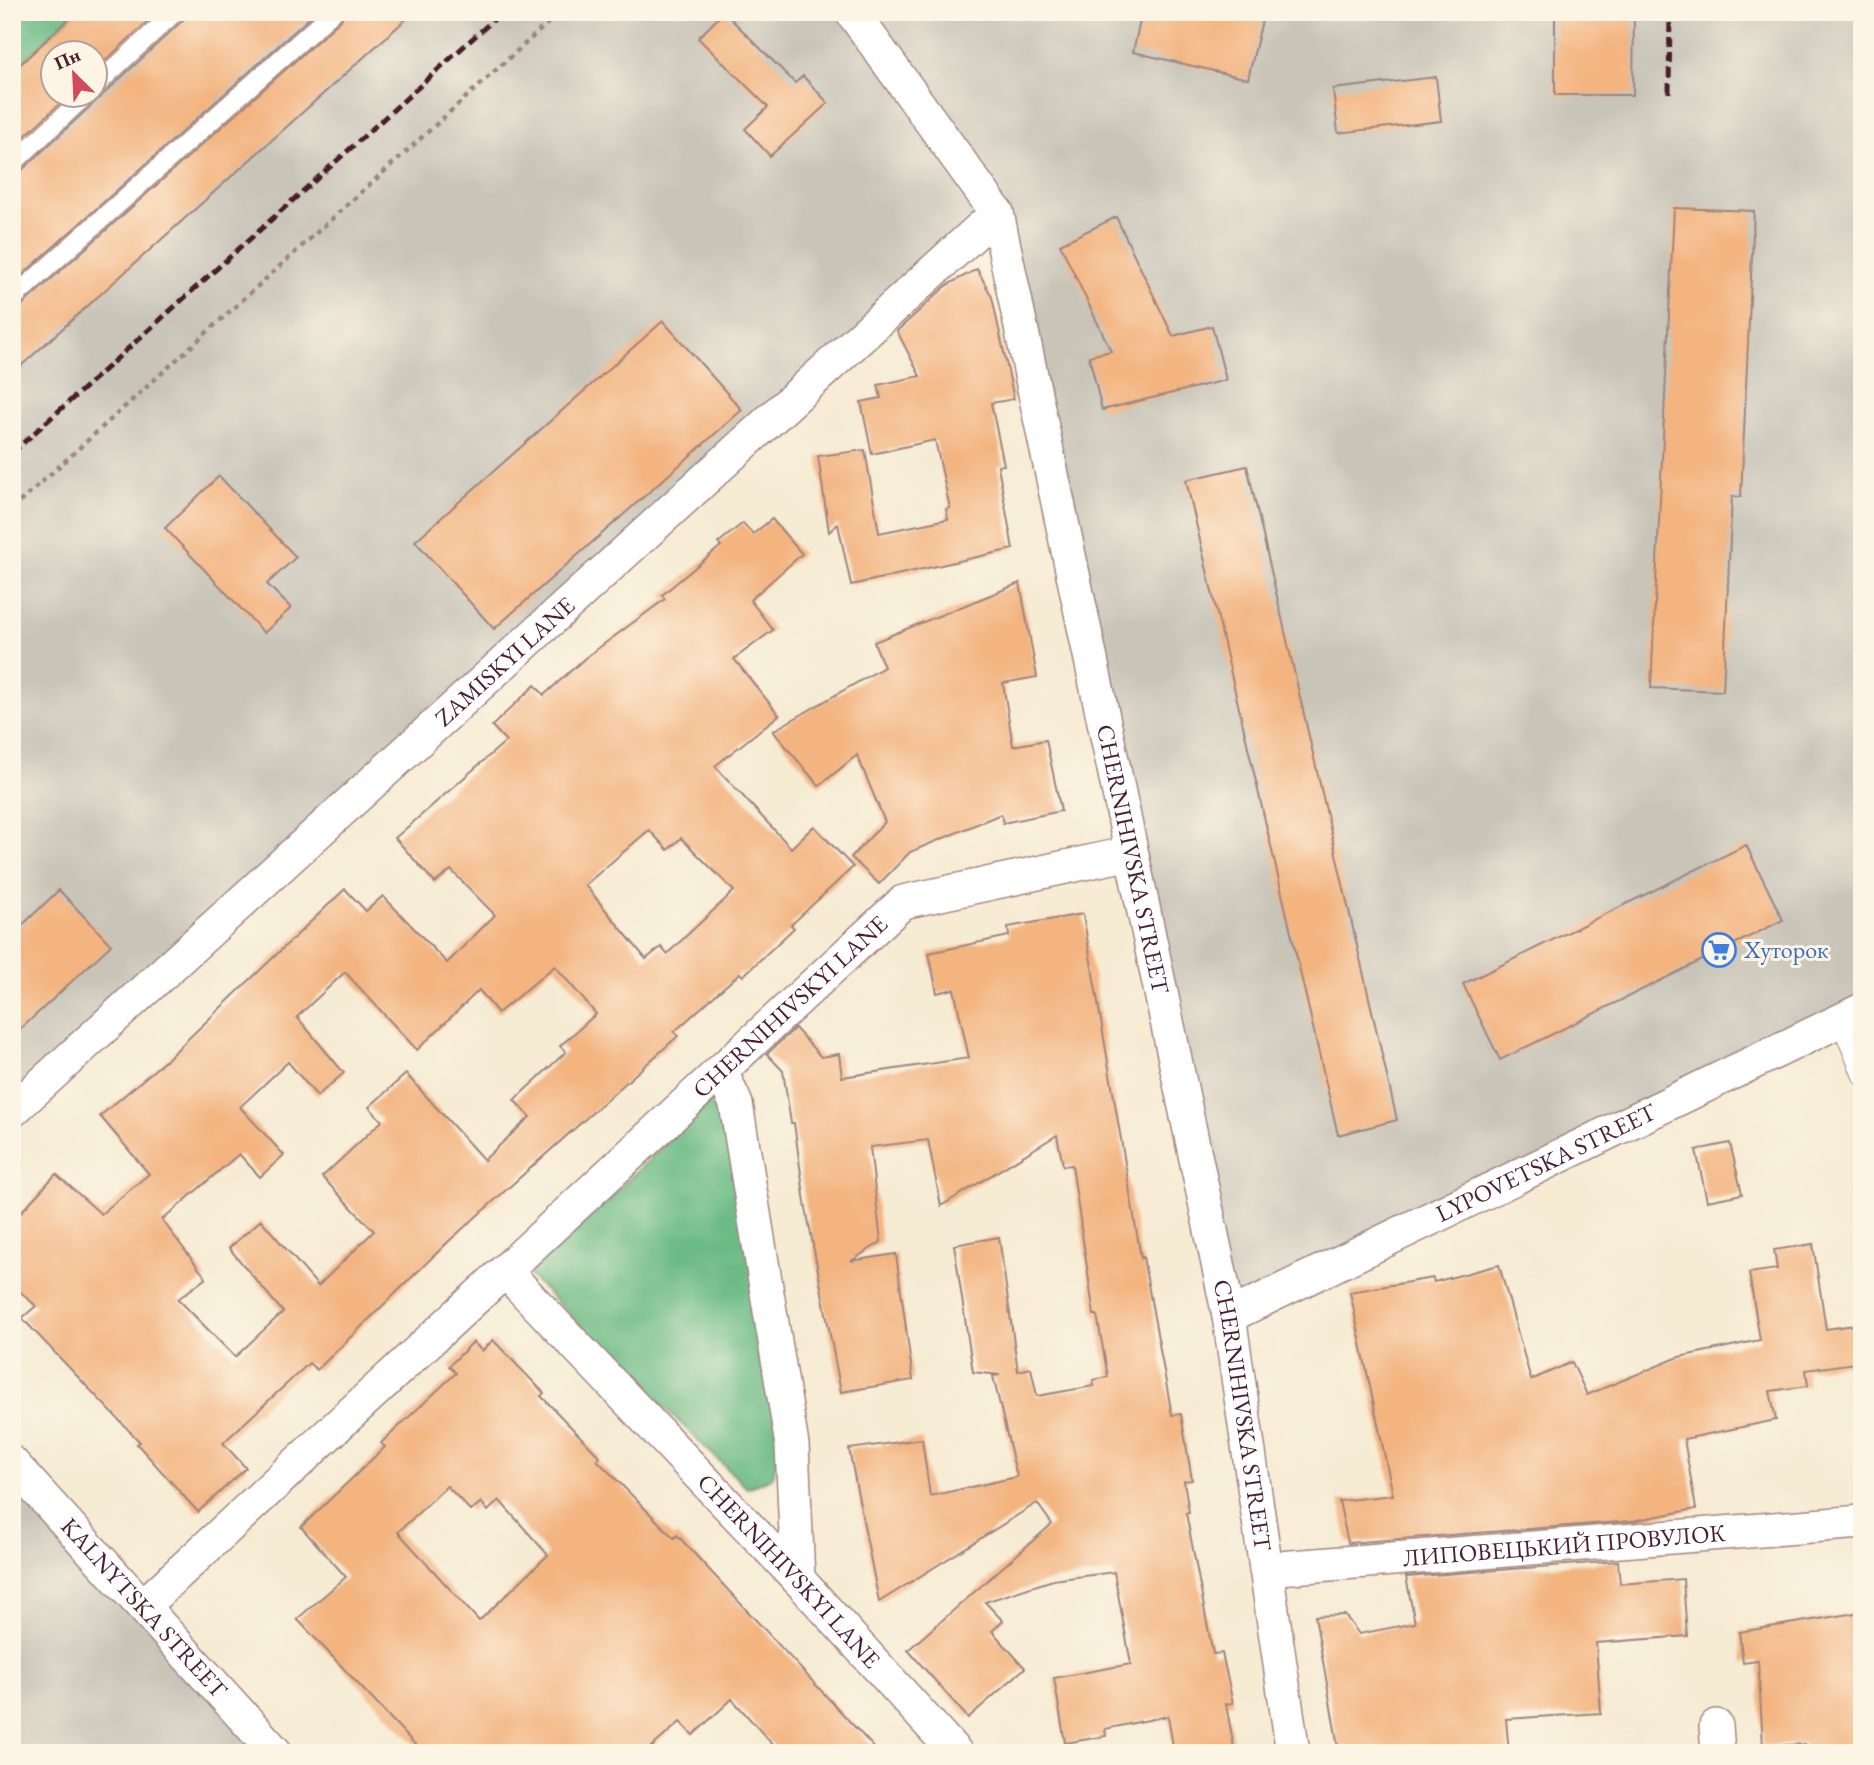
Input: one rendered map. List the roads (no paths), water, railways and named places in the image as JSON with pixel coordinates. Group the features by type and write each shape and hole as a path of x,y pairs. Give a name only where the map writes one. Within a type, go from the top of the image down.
{"street":[{"name":"CHERNIHIVSKA STREET","path":"852,12 997,213 1228,1316 1293,1753"},
{"name":"ZAMISKYI LANE","path":"12,1111 997,213"},
{"name":"CHERNIHIVSKYI LANE","path":"142,1606 903,902 1132,853"},
{"name":"LYPOVETSKA STREET","path":"1228,1316 1851,1015"},
{"path":"721,1070 736,1104 792,1445 798,1579"},
{"name":"CHERNIHIVSKYI LANE","path":"505,1271 798,1579 956,1753"},
{"name":"KALNYTSKA STREET","path":"12,1463 276,1753"},
{"name":"ЛИПОВЕЦЬКИЙ ПРОВУЛОК","path":"1266,1569 1862,1521"}],"lane":[{"path":"108,75 175,12"},
{"path":"12,299 333,12"},
{"path":"12,164 72,108"},
{"path":"1851,1015 1862,1076"}],"railway":[{"path":"12,453 502,12"},
{"path":"1669,93 1670,12"}],"place":[{"name":"Хуторок","path":"1719,950"}]}
